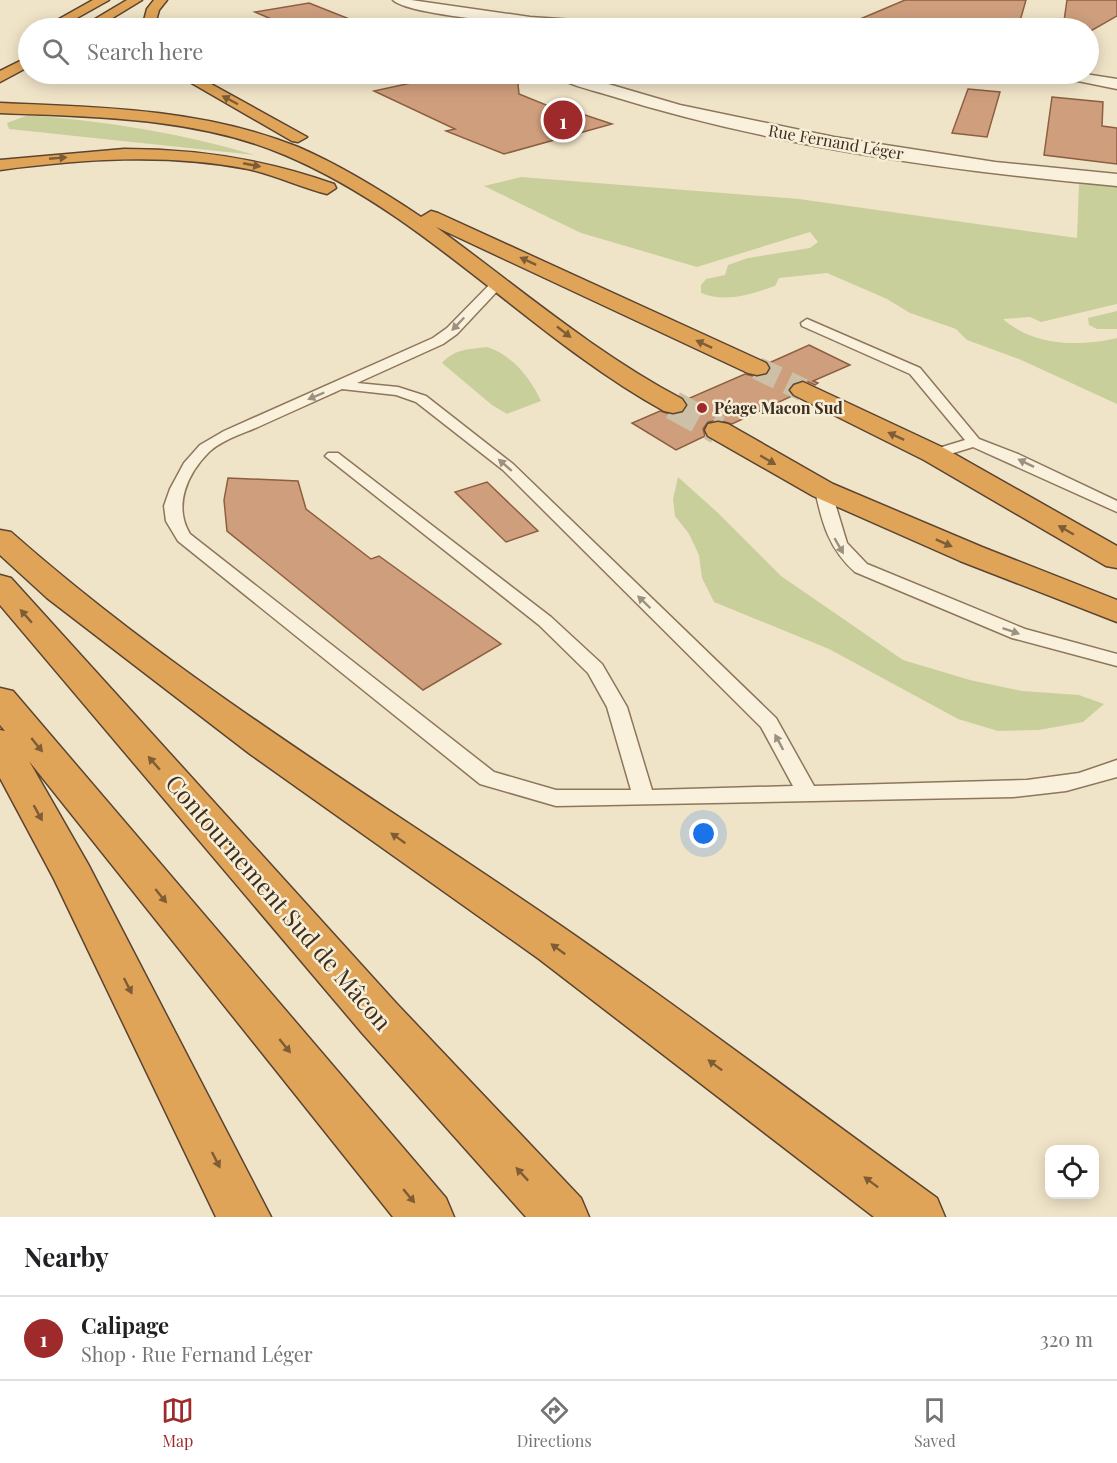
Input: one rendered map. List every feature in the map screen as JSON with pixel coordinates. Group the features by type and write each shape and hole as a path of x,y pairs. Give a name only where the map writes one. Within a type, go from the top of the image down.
{"highway":[{"path":"69,18 103,0"},
{"path":"103,18 136,0"},
{"path":"151,18 153,9 161,0"},
{"path":"0,77 18,67"},
{"path":"201,84 324,151 439,229 499,282 619,375 674,405"},
{"path":"0,108 125,115 228,131 293,152 439,229"},
{"path":"0,165 48,158 122,154 188,156 266,168 317,184 439,229 758,369"},
{"path":"803,390 934,454 1117,559"},
{"path":"717,430 823,490 970,554 1117,612"},
{"path":"0,539 58,591 262,744 555,946 918,1217"},
{"name":"Contournement Sud de Mâcon","path":"0,585 379,1018 562,1217"},
{"path":"0,700 426,1217"},
{"path":"0,743 73,876 244,1217"}],"street":[{"path":"399,0 416,6 507,18"},
{"path":"1099,81 1117,84"},
{"name":"Rue Fernand Léger","path":"594,84 684,111 828,141 983,165 1117,180"}],"lane":[{"path":"499,282 452,331 438,341 229,434 205,448 192,463 172,506 174,521 184,537 487,778 556,798 1013,789 1067,785 1098,777 1117,768"},
{"path":"807,323 915,372 974,442 1013,457 1117,507"},
{"path":"340,385 398,391 421,399 508,467 769,723 807,793"},
{"path":"934,454 974,442"},
{"path":"333,456 545,621 595,669 617,707 644,798"},
{"path":"823,490 833,535 845,555 861,568 1007,630 1053,646 1117,660"}],"green space":[{"path":"28,115 143,129 199,140 255,155 9,129 7,123"},
{"path":"521,177 799,199 1077,238 1079,184 1117,187 1117,304 1041,322 1030,317 1003,319 1028,335 1057,342 1087,343 1117,338 1117,404 1019,359 967,340 956,329 910,313 887,299 827,273 779,278 775,286 738,296 720,297 701,293 701,285 706,279 725,275 728,265 748,258 810,248 818,242 810,232 697,267 581,233 484,186"},
{"path":"1117,311 1117,329 1097,329 1089,325 1088,318"},
{"path":"487,347 504,355 519,368 532,384 541,401 507,414 492,405 442,363 457,352"},
{"path":"678,477 781,576 903,660 970,680 1022,691 1079,695 1104,704 1083,722 1039,730 998,731 958,719 829,649 714,602 702,578 699,555 689,534 675,516 673,499"}],"building":[{"path":"905,0 1026,0 1021,18 863,18"},
{"path":"1067,0 1117,0 1117,16 1099,26 1099,18 1064,18"},
{"path":"309,3 347,18 269,18 255,12"},
{"path":"406,84 518,84 519,94 546,105 552,104 612,124 504,154 446,131 455,129 374,91"},
{"path":"968,89 1000,92 987,137 952,133"},
{"path":"1052,97 1103,102 1102,126 1117,128 1117,164 1044,155"},
{"name":"Péage Macon Sud","path":"809,345 850,365 813,381 818,383 815,385 804,380 793,383 788,390 792,396 732,424 718,420 708,422 703,429 705,436 676,450 632,423 660,411 673,415 682,413 688,406 685,400 745,374 757,377 766,375 771,369 769,363"},
{"path":"228,478 298,481 306,509 371,559 379,556 501,644 423,690 227,531 224,500"},
{"path":"487,482 538,531 506,542 455,492"}],"tunnel":[{"path":"757,368 803,390"},
{"path":"673,405 718,430"}],"place":[{"name":"Calipage","path":"563,120"},
{"name":"Péage Macon Sud","path":"702,408"}]}
